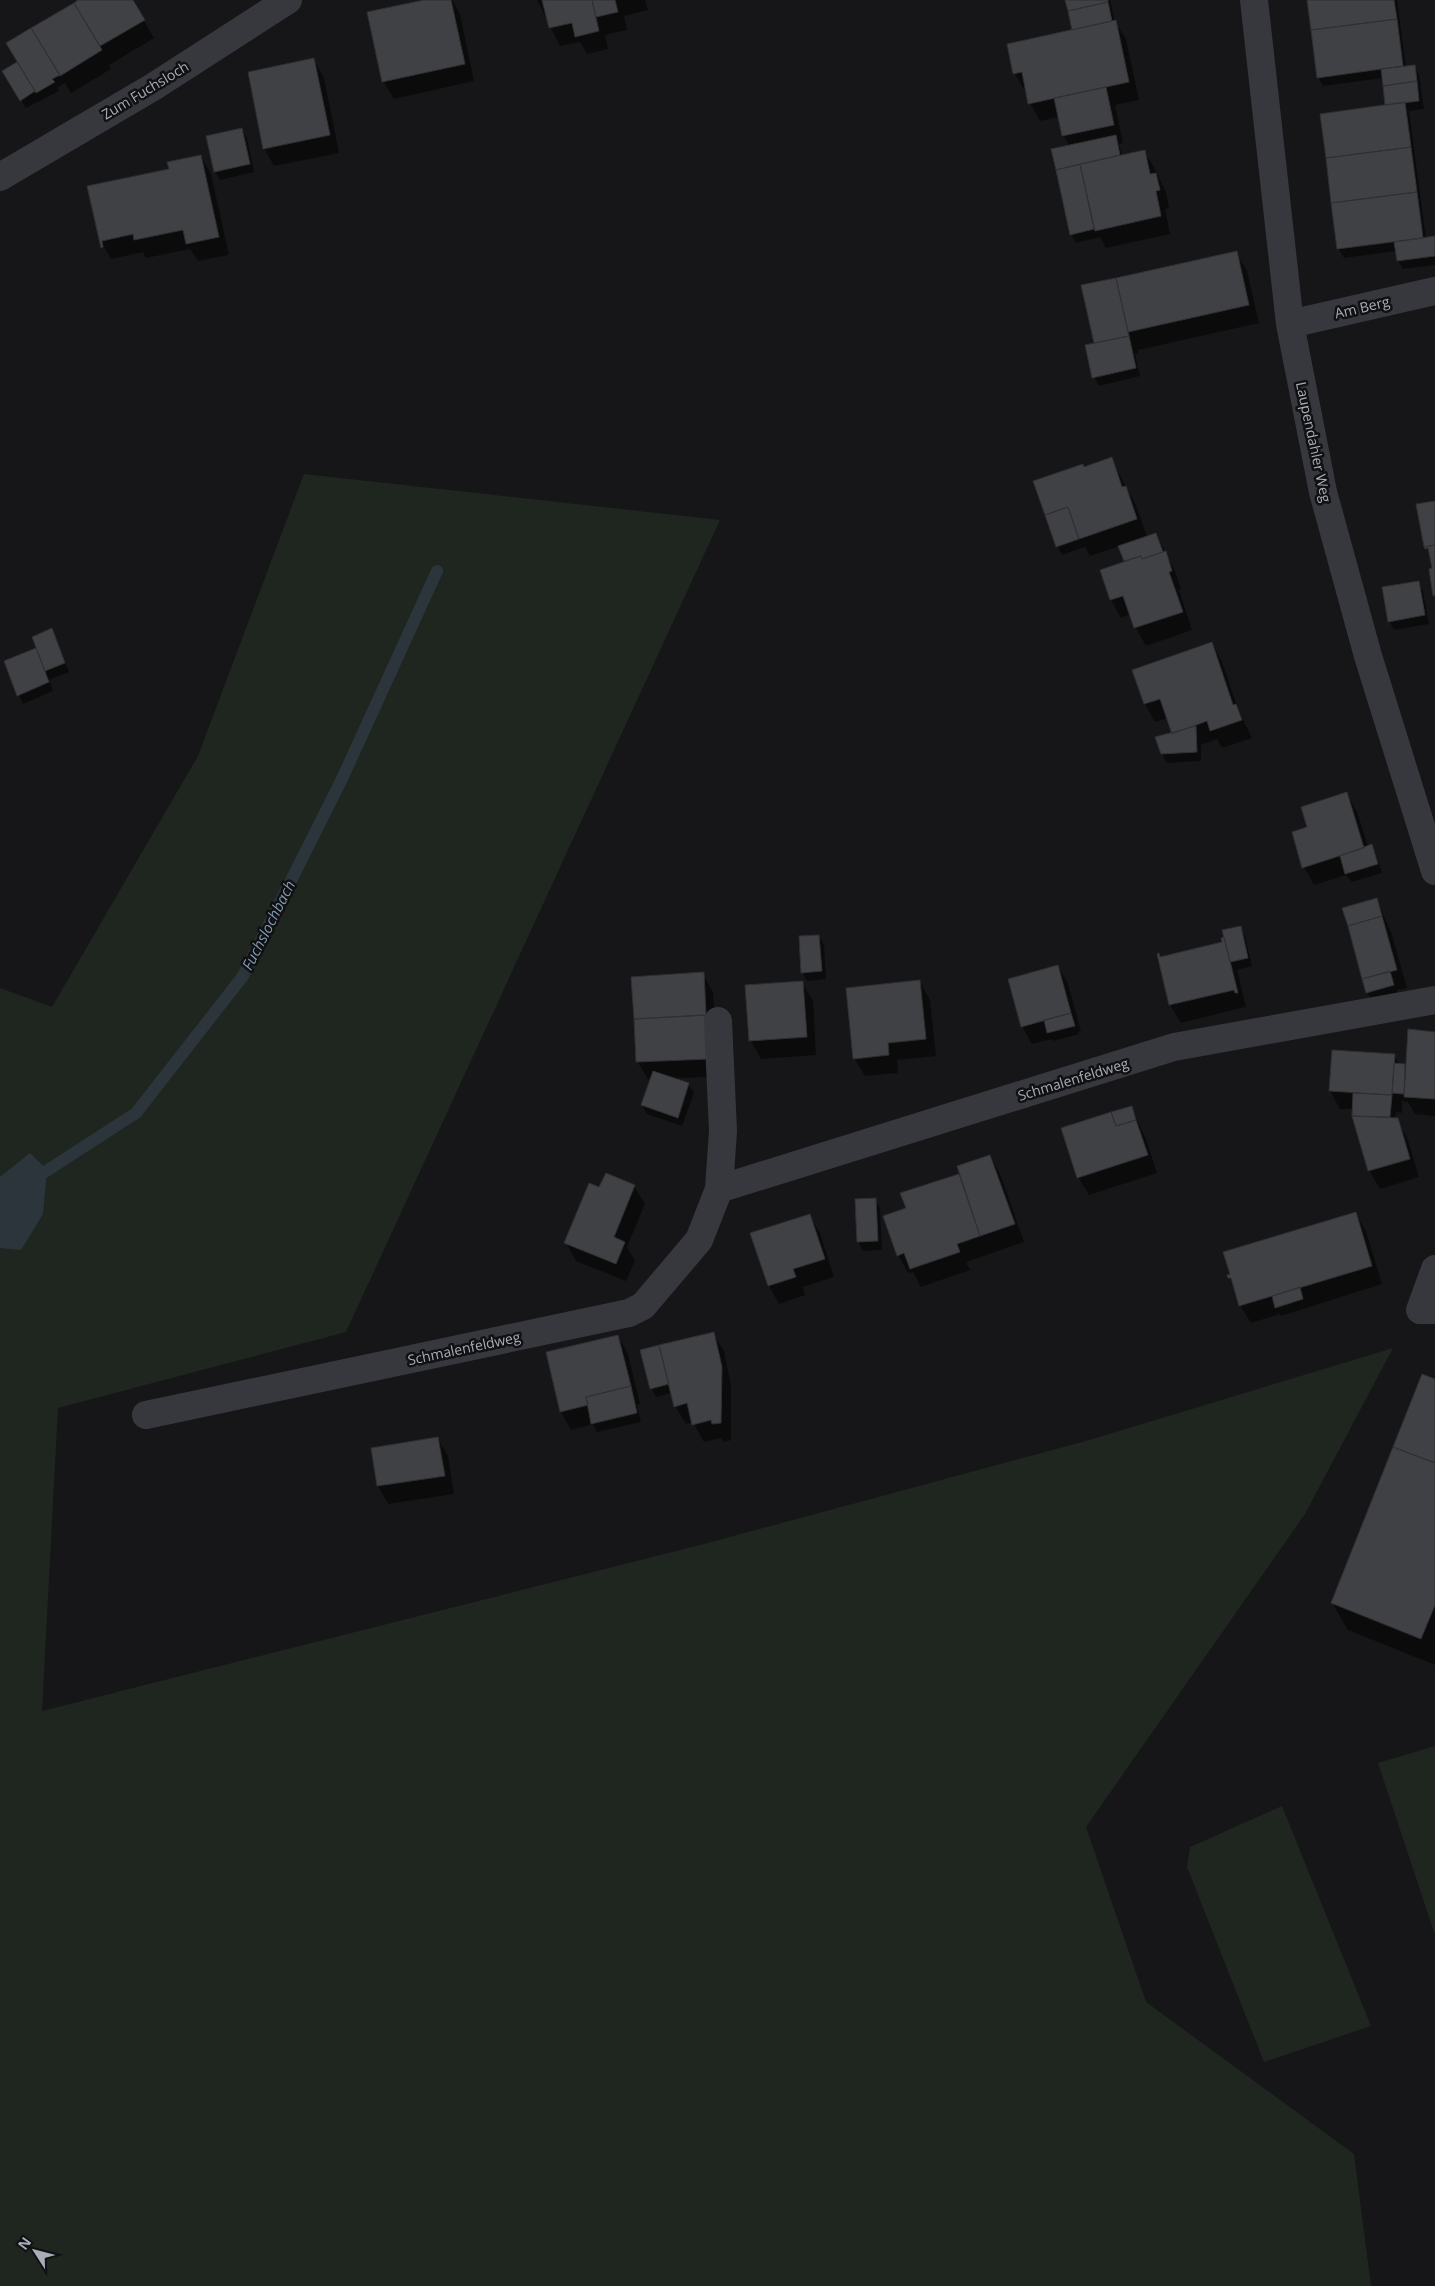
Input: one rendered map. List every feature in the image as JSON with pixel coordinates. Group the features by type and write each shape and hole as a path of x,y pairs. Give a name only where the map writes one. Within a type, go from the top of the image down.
{"street":[{"name":"Zum Fuchsloch","path":"0,177 153,87 288,0"},
{"name":"Laupendahler Weg","path":"1254,0 1290,324 1323,492 1368,656 1435,871"},
{"name":"Am Berg","path":"1290,324 1435,291"},
{"name":"Schmalenfeldweg","path":"719,1189 1174,1047 1435,1000"},
{"name":"Schmalenfeldweg","path":"146,1415 629,1313 643,1306 699,1240 719,1189 724,1131 718,1021"},
{"path":"1428,1310 1435,1269"}],"shaded area":[{"path":"304,474 720,520 346,1332 58,1408 42,1711 704,1544 1086,1441 1393,1348 1305,1514 1086,1827 1146,2002 1354,2154 1371,2286 0,2286 0,988 52,1007 198,756"},
{"path":"30,1153 47,1170 43,1214 21,1250 0,1248 0,1177"},
{"path":"1435,1746 1435,1935 1378,1763"},
{"path":"1282,1806 1371,2026 1264,2062 1187,1867 1190,1847"}],"building":[{"path":"78,0 133,0 145,20 100,46 74,3"},
{"path":"424,0 451,0 465,64 382,82 367,12"},
{"path":"542,0 592,0 599,31 575,37 572,23 549,28"},
{"path":"592,0 615,0 618,12 596,17"},
{"path":"1065,0 1108,0 1108,2 1068,11"},
{"path":"1307,0 1394,0 1397,19 1311,30"},
{"path":"1108,2 1112,21 1072,30 1068,11"},
{"path":"74,3 102,50 60,76 31,28"},
{"path":"1397,19 1403,66 1317,78 1311,30"},
{"path":"1116,20 1129,82 1028,104 1022,72 1013,74 1007,44"},
{"path":"31,28 60,75 52,79 55,82 36,93 6,43"},
{"path":"314,58 330,135 263,149 248,72"},
{"path":"17,62 35,91 20,101 2,71"},
{"path":"1415,65 1417,81 1383,86 1381,69"},
{"path":"1417,81 1419,101 1385,105 1383,86"},
{"path":"1106,87 1114,125 1062,136 1054,98"},
{"path":"1405,102 1411,147 1326,158 1320,114"},
{"path":"242,128 250,164 214,172 206,136"},
{"path":"1116,135 1120,155 1056,170 1051,149"},
{"path":"1411,147 1417,192 1331,203 1326,158"},
{"path":"1145,150 1150,174 1156,173 1160,190 1156,191 1161,216 1095,231 1080,164"},
{"path":"201,155 219,237 186,244 183,230 134,240 133,234 102,241 103,247 101,248 87,186 169,169 167,162"},
{"path":"1080,164 1094,229 1070,235 1056,170"},
{"path":"1417,192 1423,238 1337,249 1331,203"},
{"path":"1435,236 1435,256 1397,261 1394,242"},
{"path":"1237,251 1249,305 1128,332 1116,278"},
{"path":"1116,278 1129,336 1094,343 1081,285"},
{"path":"1129,336 1136,368 1092,378 1085,345"},
{"path":"1112,457 1122,487 1126,486 1137,519 1079,539 1068,507 1045,515 1033,481 1083,464 1084,467"},
{"path":"1435,501 1435,545 1424,547 1416,504"},
{"path":"1068,507 1079,539 1056,547 1045,515"},
{"path":"1156,533 1163,552 1142,559 1141,556 1124,561 1118,546"},
{"path":"1435,545 1435,595 1433,596 1429,569 1432,568 1428,548 1425,549 1424,547"},
{"path":"1166,551 1172,571 1169,572 1183,612 1134,628 1123,596 1110,600 1100,570 1141,556 1142,559"},
{"path":"1419,581 1425,615 1388,622 1382,587"},
{"path":"52,628 65,663 45,671 32,637"},
{"path":"1212,642 1233,705 1236,704 1242,720 1210,731 1207,721 1172,734 1160,699 1144,704 1132,670"},
{"path":"36,648 49,682 17,696 4,661"},
{"path":"1196,726 1197,752 1161,754 1155,737"},
{"path":"1347,792 1364,848 1302,868 1292,832 1307,827 1301,807"},
{"path":"1372,844 1378,864 1345,874 1340,856"},
{"path":"1377,898 1382,916 1348,926 1342,908"},
{"path":"1382,916 1397,970 1362,979 1348,926"},
{"path":"1241,926 1248,958 1230,962 1222,930"},
{"path":"819,935 822,971 801,973 799,936"},
{"path":"1224,937 1238,993 1235,993 1234,990 1169,1005 1157,954 1159,953 1160,957 1222,942 1221,938"},
{"path":"1058,965 1071,1013 1021,1027 1008,979"},
{"path":"1390,971 1394,985 1366,993 1362,979"},
{"path":"704,972 706,1015 634,1019 631,977"},
{"path":"920,980 926,1039 888,1043 889,1055 853,1059 846,988"},
{"path":"803,981 807,1037 749,1041 745,985"},
{"path":"1071,1013 1075,1026 1047,1033 1044,1020"},
{"path":"706,1015 709,1059 636,1062 634,1019"},
{"path":"1408,1029 1435,1032 1435,1099 1404,1097"},
{"path":"1332,1050 1395,1054 1392,1095 1329,1091"},
{"path":"1394,1063 1405,1064 1404,1094 1392,1093"},
{"path":"653,1071 689,1083 678,1118 641,1105"},
{"path":"1353,1093 1392,1095 1390,1117 1352,1116"},
{"path":"1132,1106 1136,1120 1116,1126 1111,1112"},
{"path":"1111,1112 1116,1126 1136,1120 1148,1155 1077,1178 1061,1128"},
{"path":"1352,1116 1398,1118 1410,1159 1368,1171"},
{"path":"990,1155 1015,1224 980,1236 957,1166"},
{"path":"606,1173 635,1185 614,1237 625,1242 616,1264 564,1243 589,1183 599,1187"},
{"path":"959,1174 980,1236 957,1244 960,1252 910,1269 904,1253 897,1256 883,1216 906,1208 900,1193"},
{"path":"876,1198 878,1241 857,1242 855,1199"},
{"path":"1356,1212 1372,1266 1239,1306 1231,1278 1228,1278 1227,1275 1230,1274 1223,1252"},
{"path":"810,1214 825,1259 793,1269 796,1277 768,1286 750,1233"},
{"path":"1300,1287 1303,1299 1275,1308 1272,1296"},
{"path":"714,1332 722,1367 721,1423 712,1424 711,1420 692,1425 687,1403 674,1407 659,1345"},
{"path":"618,1335 631,1386 586,1397 588,1405 560,1412 546,1352"},
{"path":"659,1345 669,1384 650,1389 640,1350"},
{"path":"1422,1374 1435,1379 1435,1463 1393,1447"},
{"path":"631,1386 637,1413 591,1424 586,1397"},
{"path":"438,1437 445,1476 377,1486 371,1448"},
{"path":"1393,1447 1435,1463 1435,1605 1421,1639 1331,1603"}],"waterway":[{"name":"Fuchslochbach","path":"34,1179 136,1113 243,976 341,781 437,571"}]}
